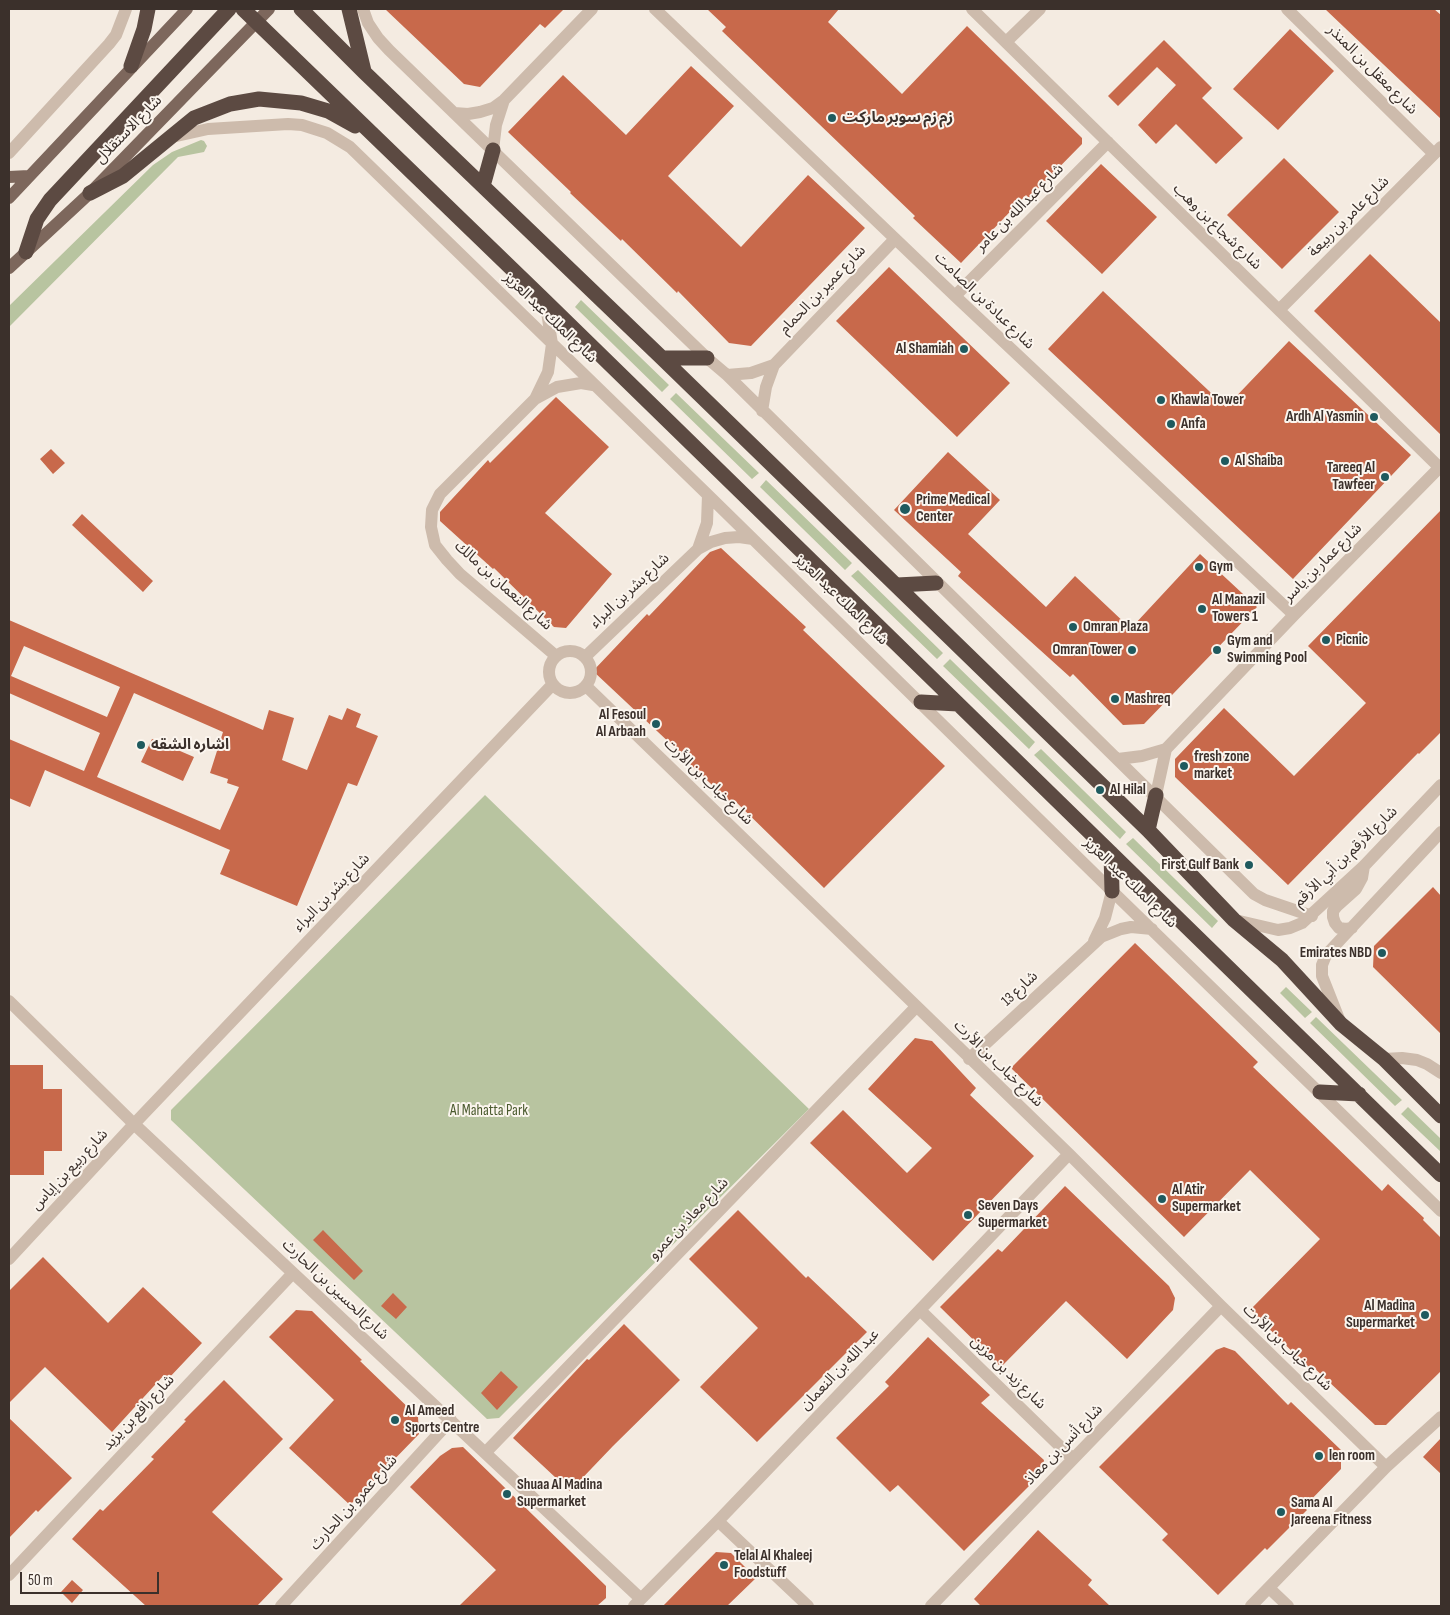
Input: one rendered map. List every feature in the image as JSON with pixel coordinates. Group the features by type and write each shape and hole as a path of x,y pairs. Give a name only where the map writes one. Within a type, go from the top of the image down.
{"highway":[{"path":"131,66 144,29 148,9"},
{"path":"26,252 37,219 50,200 229,9"},
{"name":"شارع الملك عبد العزيز","path":"243,9 256,15 377,140 541,297 1441,1175"},
{"path":"301,9 1148,830 1234,920 1282,960 1341,1024 1384,1059 1441,1116"},
{"path":"349,9 364,72"},
{"path":"90,193 123,176 194,118 217,108 245,101 273,99 301,103 341,117 377,140"},
{"path":"483,186 493,150"},
{"path":"662,358 707,358"},
{"path":"896,585 936,582"},
{"path":"921,702 958,704"},
{"path":"1148,830 1156,795"},
{"path":"1111,853 1112,891"},
{"path":"1320,1092 1358,1094"}],"main road":[{"path":"9,198 131,66 187,9"},
{"name":"شارع الاستقلال","path":"9,268 90,193 256,15 269,9"},
{"path":"9,177 29,176"}],"street":[{"path":"9,153 113,39 121,26 126,9"},
{"path":"363,9 368,23 378,38 707,358 727,375 936,582 1156,795 1254,894 1312,916"},
{"path":"454,113 468,114 480,112 493,108 504,100 592,9"},
{"name":"شارع عبادة بن الصامت","path":"655,9 955,296 1294,615"},
{"name":"شارع شجاع بن وهب","path":"972,9 1441,467"},
{"path":"1006,42 1040,9"},
{"name":"شارع معقل بن المنذر","path":"1287,9 1438,150"},
{"path":"493,150 496,125 504,100"},
{"name":"شارع الملك عبد العزيز","path":"167,139 208,128 288,124 315,128 339,139 350,147 1441,1210"},
{"name":"شارع عبدالله بن عامر","path":"955,296 1108,142"},
{"name":"شارع عامر بن ربيعة","path":"1279,310 1438,150"},
{"name":"شارع عمير بن الحمام","path":"762,411 766,388 774,365 895,239"},
{"name":"شارع النعمان بن مالك","path":"536,399 548,372 552,344 547,312 541,297"},
{"name":"شارع عمير بن الحمام","path":"727,375 751,373 774,365"},
{"name":"شارع النعمان بن مالك","path":"556,656 454,567 435,545 431,527 432,510 440,494 536,399 557,387 569,384 593,384"},
{"name":"شارع عمار بن ياسر","path":"1166,749 1294,615 1441,467"},
{"name":"شارع بشر بن البراء","path":"698,549 707,523 708,495"},
{"name":"شارع بشر بن البراء","path":"585,657 698,549 711,542 725,538 753,539"},
{"path":"567,651 574,651 585,657 591,671 590,679 586,686 580,690 566,692 553,684 549,670 551,662 556,656 567,651"},
{"name":"شارع بشر بن البراء","path":"134,1124 553,684"},
{"name":"شارع خباب بن الأرت","path":"586,686 1069,1154 1386,1467"},
{"path":"1118,759 1142,756 1166,749 1156,795"},
{"name":"شارع الأرقم بن أبي الأرقم","path":"1234,920 1278,930 1296,926 1312,916 1364,866 1441,785"},
{"path":"1341,1024 1322,976 1322,965 1326,955 1441,832"},
{"path":"1352,928 1340,928 1332,918 1333,911 1359,884 1364,872 1364,866"},
{"name":"شارع 13","path":"1093,943 1105,918 1112,891"},
{"name":"شارع 13","path":"969,1059 1093,943 1106,934 1121,928 1142,927 1152,929"},
{"name":"شارع الحسين بن الحارث","path":"9,1001 134,1124 451,1420 638,1603"},
{"name":"شارع معاذ بن عمرو","path":"485,1453 916,1007"},
{"path":"1384,1059 1402,1058 1417,1060 1441,1073"},
{"name":"شارع ربيع بن إياس","path":"9,1260 134,1124"},
{"name":"عبد الله بن النعمان","path":"638,1603 1069,1154"},
{"name":"شارع رافع بن يزيد","path":"9,1575 293,1273"},
{"name":"شارع أنس بن معاذ","path":"931,1606 1221,1306"},
{"name":"شارع زيد بن مزين","path":"920,1310 1073,1459"},
{"path":"1251,1606 1386,1467 1441,1416"},
{"name":"شارع عمرو بن الحارث","path":"281,1606 451,1420"},
{"path":"718,1521 808,1606"},
{"path":"1269,1588 1288,1606"}],"green space":[{"path":"201,140 207,146 204,152 178,157 9,327 9,306 153,165 172,152"},
{"path":"581,300 669,385 662,392 575,307"},
{"path":"676,393 759,473 752,479 670,399"},
{"path":"766,480 852,563 845,570 760,487"},
{"path":"858,570 943,653 937,659 851,576"},
{"path":"950,659 1035,742 1029,749 943,666"},
{"path":"1041,749 1126,832 1120,839 1034,755"},
{"name":"Al Mahatta Park","path":"485,795 809,1109 499,1418 487,1419 171,1120 171,1110"},
{"path":"1133,838 1218,921 1212,928 1126,844"},
{"path":"1286,987 1312,1012 1305,1018 1280,993"},
{"path":"1316,1017 1402,1100 1395,1106 1310,1023"},
{"path":"1408,1107 1441,1139 1441,1152 1401,1114"}],"building":[{"path":"385,9 564,9 545,28 540,24 480,87 464,84"},
{"path":"707,9 839,9 828,22 902,94 967,26 1082,138 1082,144 1029,198 1026,195 961,263 913,218 915,216 722,31 726,27"},
{"path":"1325,9 1434,9 1441,15 1441,119"},
{"path":"1290,29 1334,71 1278,130 1233,89"},
{"path":"1164,40 1212,88 1202,98 1243,138 1216,164 1176,124 1156,144 1138,125 1176,85 1157,67 1118,106 1108,96"},
{"path":"691,66 734,106 668,176 741,247 808,175 865,228 751,346 729,343 678,291 677,293 622,239 621,241 508,132 563,75 626,135"},
{"path":"1284,158 1339,212 1282,269 1227,215"},
{"path":"1101,164 1157,217 1102,274 1046,221"},
{"path":"1370,254 1441,323 1441,435 1314,311"},
{"path":"889,267 1010,383 957,437 836,321"},
{"path":"1103,291 1226,407 1289,341 1411,455 1293,579 1048,349"},
{"path":"556,397 609,447 545,513 612,574 566,628 554,627 494,568 440,521 440,512 488,460 490,463"},
{"path":"51,449 65,463 53,474 40,459"},
{"path":"948,452 1000,500 968,534 1046,607 1075,576 1128,626 1131,623 1134,625 1200,554 1257,607 1144,724 1123,725 1073,674 1070,677 958,576 961,572 894,510"},
{"path":"1441,510 1441,732 1288,885 1175,777 1175,759 1224,708 1294,776 1366,703 1308,646"},
{"path":"82,514 153,581 143,592 72,525"},
{"path":"721,548 806,627 803,630 945,766 824,888 735,801 732,804 593,671 710,552"},
{"path":"9,620 263,730 269,710 294,718 282,760 307,770 329,715 342,720 347,708 361,714 356,727 378,736 357,786 348,783 297,906 220,874 230,850 45,770 30,807 9,798 9,739 84,771 100,733 9,693","holes":["24,646 120,687 107,717 11,676","134,693 223,732 210,773 228,779 227,783 239,787 220,830 97,777"]},
{"path":"152,739 194,757 183,781 141,762"},
{"path":"1433,887 1441,896 1441,1034 1373,967 1374,946"},
{"path":"1135,943 1258,1062 1253,1067 1382,1191 1388,1184 1424,1218 1423,1220 1441,1238 1441,1371 1386,1425 1375,1425 1311,1365 1308,1367 1250,1310 1320,1239 1250,1170 1184,1237 1011,1068"},
{"path":"915,1038 932,1041 976,1088 970,1095 1034,1156 933,1261 810,1143 843,1110 907,1173 932,1148 868,1089"},
{"path":"9,1065 43,1065 43,1089 62,1089 62,1151 44,1151 44,1175 9,1175"},
{"path":"1065,1186 1169,1286 1175,1298 1173,1310 1127,1359 1066,1301 1001,1367 940,1307 998,1249 1002,1252"},
{"path":"738,1210 806,1278 808,1276 867,1332 757,1442 700,1387 758,1328 689,1259"},
{"path":"323,1230 363,1271 354,1280 313,1240"},
{"path":"43,1257 108,1323 143,1287 202,1343 168,1379 164,1375 112,1432 45,1367 9,1403 9,1291"},
{"path":"393,1293 407,1307 396,1319 381,1306"},
{"path":"296,1310 312,1311 418,1417 419,1434 350,1505 289,1448 334,1400 269,1337"},
{"path":"624,1324 680,1380 570,1491 513,1438 587,1359 589,1360"},
{"path":"928,1337 990,1395 981,1403 1044,1460 1041,1474 964,1551 898,1485 890,1492 836,1438 889,1386 885,1382"},
{"path":"1224,1347 1235,1351 1288,1405 1291,1402 1341,1450 1341,1469 1304,1507 1307,1510 1267,1550 1265,1548 1218,1595 1162,1540 1168,1534 1099,1467 1216,1350"},
{"path":"501,1371 518,1387 497,1410 481,1393"},
{"path":"224,1380 283,1439 212,1512 283,1579 257,1606 146,1606 72,1539 100,1509 103,1511 154,1459 151,1457 186,1421 184,1420"},
{"path":"9,1418 72,1478 38,1512 36,1510 9,1538"},
{"path":"1441,1438 1441,1474 1423,1457"},
{"path":"463,1447 606,1586 606,1598 597,1606 459,1606 496,1570 410,1487 440,1456 452,1448"},
{"path":"1038,1530 1092,1580 1088,1585 1110,1606 981,1606 974,1599"},
{"path":"716,1552 731,1553 756,1578 727,1606 663,1606"},
{"path":"72,1580 83,1590 72,1603 61,1592"}],"place":[{"name":"زم زم سوبر مارکت","path":"832,118"},
{"name":"Al Shamiah","path":"964,349"},
{"name":"Khawla Tower","path":"1161,400"},
{"name":"Ardh Al Yasmin","path":"1374,417"},
{"name":"Anfa","path":"1171,424"},
{"name":"Al Shaiba","path":"1225,461"},
{"name":"Tareeq Al Tawfeer","path":"1385,477"},
{"name":"Prime Medical Center","path":"905,509"},
{"name":"Gym","path":"1199,567"},
{"name":"Al Manazil Towers 1","path":"1202,609"},
{"name":"Omran Plaza","path":"1073,627"},
{"name":"Picnic","path":"1326,640"},
{"name":"Omran Tower","path":"1132,650"},
{"name":"Gym and Swimming Pool","path":"1217,650"},
{"name":"Mashreq","path":"1115,699"},
{"name":"Al Fesoul Al Arbaah","path":"656,724"},
{"name":"اشاره الشقه","path":"141,745"},
{"name":"fresh zone market","path":"1184,766"},
{"name":"Al Hilal","path":"1100,790"},
{"name":"First Gulf Bank","path":"1249,865"},
{"name":"Emirates NBD","path":"1382,953"},
{"name":"Al Atir Supermarket","path":"1162,1199"},
{"name":"Seven Days Supermarket","path":"968,1215"},
{"name":"Al Madina Supermarket","path":"1425,1315"},
{"name":"Al Ameed Sports Centre","path":"395,1420"},
{"name":"len room","path":"1319,1456"},
{"name":"Shuaa Al Madina Supermarket","path":"507,1494"},
{"name":"Sama Al Jareena Fitness","path":"1281,1512"},
{"name":"Telal Al Khaleej Foodstuff","path":"724,1565"}]}
